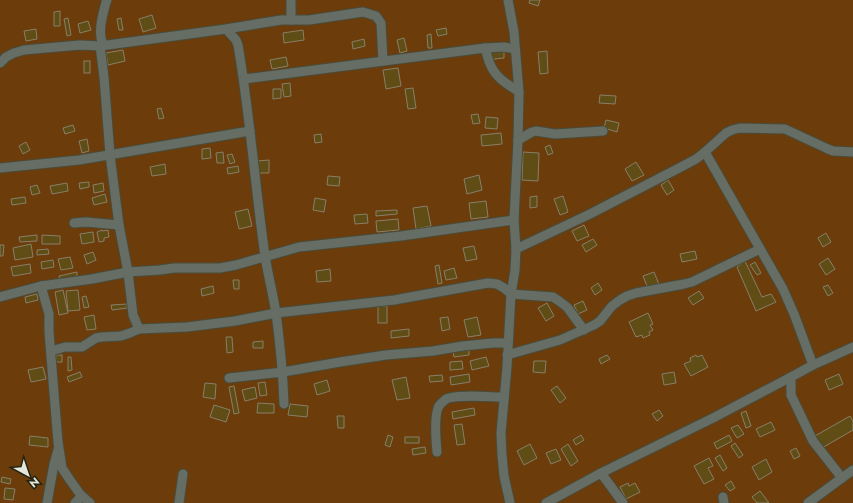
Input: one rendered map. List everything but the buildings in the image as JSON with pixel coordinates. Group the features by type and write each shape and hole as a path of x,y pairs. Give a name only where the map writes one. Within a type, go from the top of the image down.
{"street":[{"path":"107,0 102,22 102,42 100,46 110,155 133,315 139,329"},
{"path":"290,0 292,20"},
{"path":"508,0 514,32 519,92 514,220 516,249 515,270 511,294 501,433 504,476 510,503"},
{"path":"0,62 6,57 24,50 80,45 100,46 281,20 309,20 364,12 376,16 381,23 383,61"},
{"path":"226,29 236,40 238,45 244,79 255,184 276,313 283,372 284,404"},
{"path":"244,79 485,48 504,47 515,49"},
{"path":"485,48 491,67 496,74 504,82 519,92"},
{"path":"516,249 590,214 696,159 726,133 732,130 740,128 785,129 833,151 853,152"},
{"path":"0,168 79,160 250,131"},
{"path":"518,140 536,131 555,134 603,131"},
{"path":"704,152 783,289 813,365"},
{"path":"0,297 41,286 128,272 174,268 220,268 299,248 394,237 514,220"},
{"path":"74,223 86,222 119,225"},
{"path":"507,355 560,340 584,330 600,321 612,306 627,296 692,282 760,249"},
{"path":"50,351 65,347 82,347 96,338 121,336 130,334 139,329 187,327 276,313 394,300 488,284 497,284 511,294 553,297 567,307 584,330"},
{"path":"41,286 49,314 50,351 62,468 82,496 90,503"},
{"path":"229,378 283,372 386,354 433,351 470,345 508,343"},
{"path":"546,503 601,473 713,418 813,365 853,347"},
{"path":"791,377 791,395 812,441 842,478"},
{"path":"437,452 437,411 440,405 446,400 454,397 504,397"},
{"path":"48,502 54,464 59,447"},
{"path":"808,503 853,470"},
{"path":"601,473 623,503"},
{"path":"179,503 183,474"},
{"path":"75,503 82,496"}],"shaded area":[{"path":"0,0 853,0 853,503 0,503"}]}
